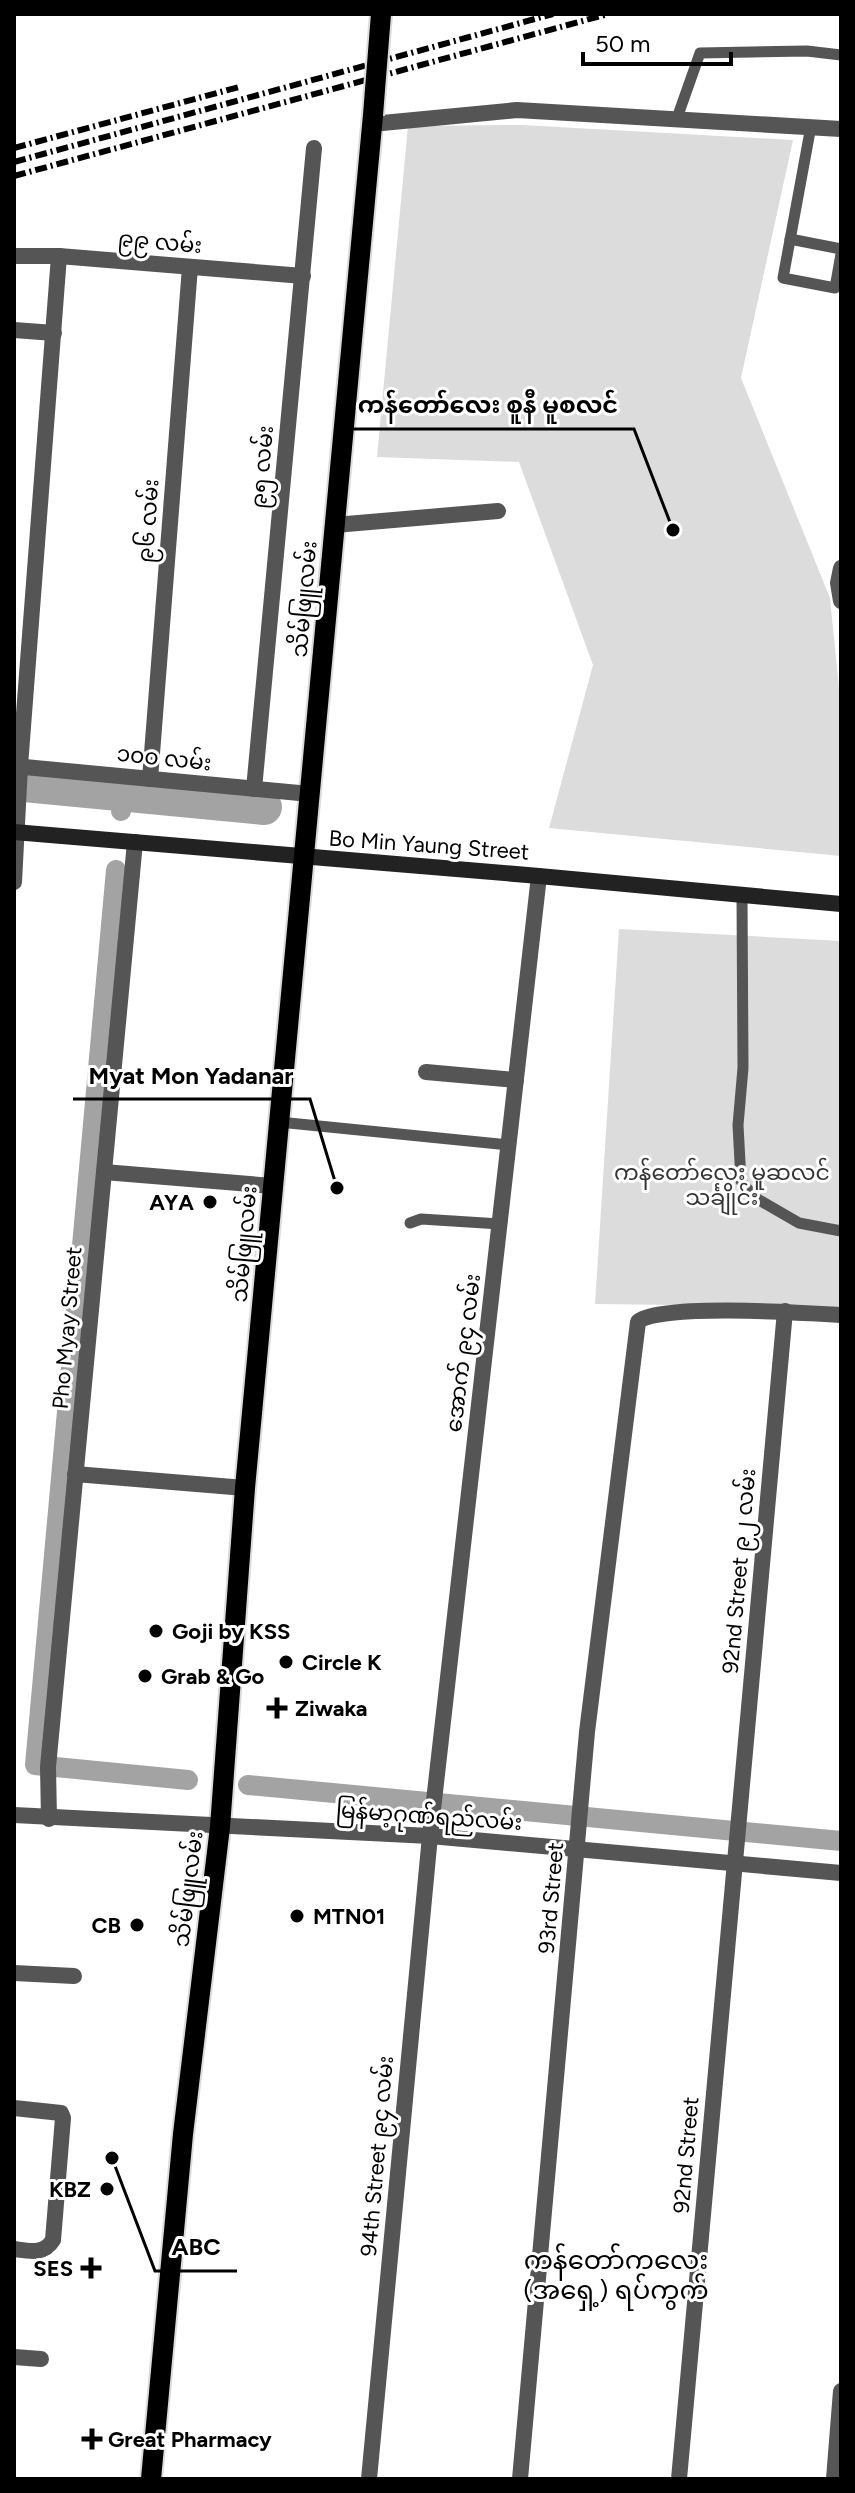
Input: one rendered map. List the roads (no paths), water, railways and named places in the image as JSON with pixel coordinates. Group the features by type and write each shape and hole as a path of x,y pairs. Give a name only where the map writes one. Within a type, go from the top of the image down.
{"main road":[{"name":"သိမ်ဖြူလမ်း","path":"151,2479 183,2134 220,1827 245,1488 381,14"},
{"name":"Bo Min Yaung Street","path":"16,832 841,904"}],"street":[{"path":"372,119 517,110 841,129"},
{"name":"၉၅ လမ်း","path":"254,789 314,148"},
{"name":"၉၉ လမ်း","path":"14,256 59,256 303,276"},
{"path":"14,882 18,769 59,256"},
{"name":"၉၆ လမ်း","path":"150,779 190,267"},
{"path":"14,330 54,333"},
{"path":"335,525 498,511"},
{"path":"841,568 838,583 841,601"},
{"name":"၁၀၀ လမ်း","path":"18,769 310,794"},
{"name":"Pho Myay Street","path":"49,1819 48,1767 135,842"},
{"name":"အောက် ၉၄ လမ်း","path":"430,1836 539,876"},
{"path":"426,1072 516,1080"},
{"path":"104,1172 273,1186"},
{"path":"785,1311 841,1315"},
{"name":"93rd Street","path":"520,2479 584,1774 638,1322 649,1315 785,1311"},
{"name":"92nd Street ၉၂ လမ်း","path":"737,1835 785,1311"},
{"path":"75,1474 245,1488"},
{"name":"မြန်မာ့ဂုဏ်ရည်လမ်း","path":"14,1815 430,1836 841,1873"},
{"name":"92nd Street","path":"679,2479 737,1835"},
{"name":"94th Street ၉၄ လမ်း","path":"369,2479 430,1836"},
{"path":"14,1973 74,1976"},
{"path":"14,2108 53,2110 61,2113 63,2118 53,2240 38,2252 14,2249"},
{"path":"14,2357 41,2359"},
{"path":"834,2479 841,2391"}],"lane":[{"path":"677,118 700,53 807,51 841,55"},
{"path":"790,239 841,251 835,288 783,278 790,239 811,126"},
{"path":"742,896 743,1068 738,1125 741,1181 754,1197 799,1223 841,1231"},
{"path":"279,1122 509,1145"},
{"path":"410,1223 421,1219 500,1224"}],"waterway":[{"path":"14,783 264,807"},
{"path":"121,811 123,794"},
{"path":"116,870 35,1765 188,1780"},
{"path":"248,1785 841,1841"}],"railway":[{"path":"14,162 553,14"},
{"path":"14,176 608,14"},
{"path":"14,148 239,87"}],"place":[{"name":"ကန်တော်လေး စူနီ မူစလင်","path":"673,530"},
{"name":"Myat Mon Yadanar","path":"337,1188"},
{"name":"AYA","path":"210,1202"},
{"name":"Goji by KSS","path":"156,1631"},
{"name":"Circle K","path":"286,1662"},
{"name":"Grab & Go","path":"145,1676"},
{"name":"Ziwaka","path":"277,1708"},
{"name":"MTN01","path":"297,1916"},
{"name":"CB","path":"137,1925"},
{"name":"ABC","path":"112,2158"},
{"name":"KBZ","path":"107,2189"},
{"name":"SES","path":"91,2268"},
{"name":"Great Pharmacy","path":"92,2439"}],"district":[{"name":"ကန်တော်ကလေး (အရှေ့) ရပ်ကွက်","path":"616,2275"}],"park label":[{"name":"ကန်တော်လေး မူဆလင် သင်္ချိုင်း","path":"722,1184"}]}
